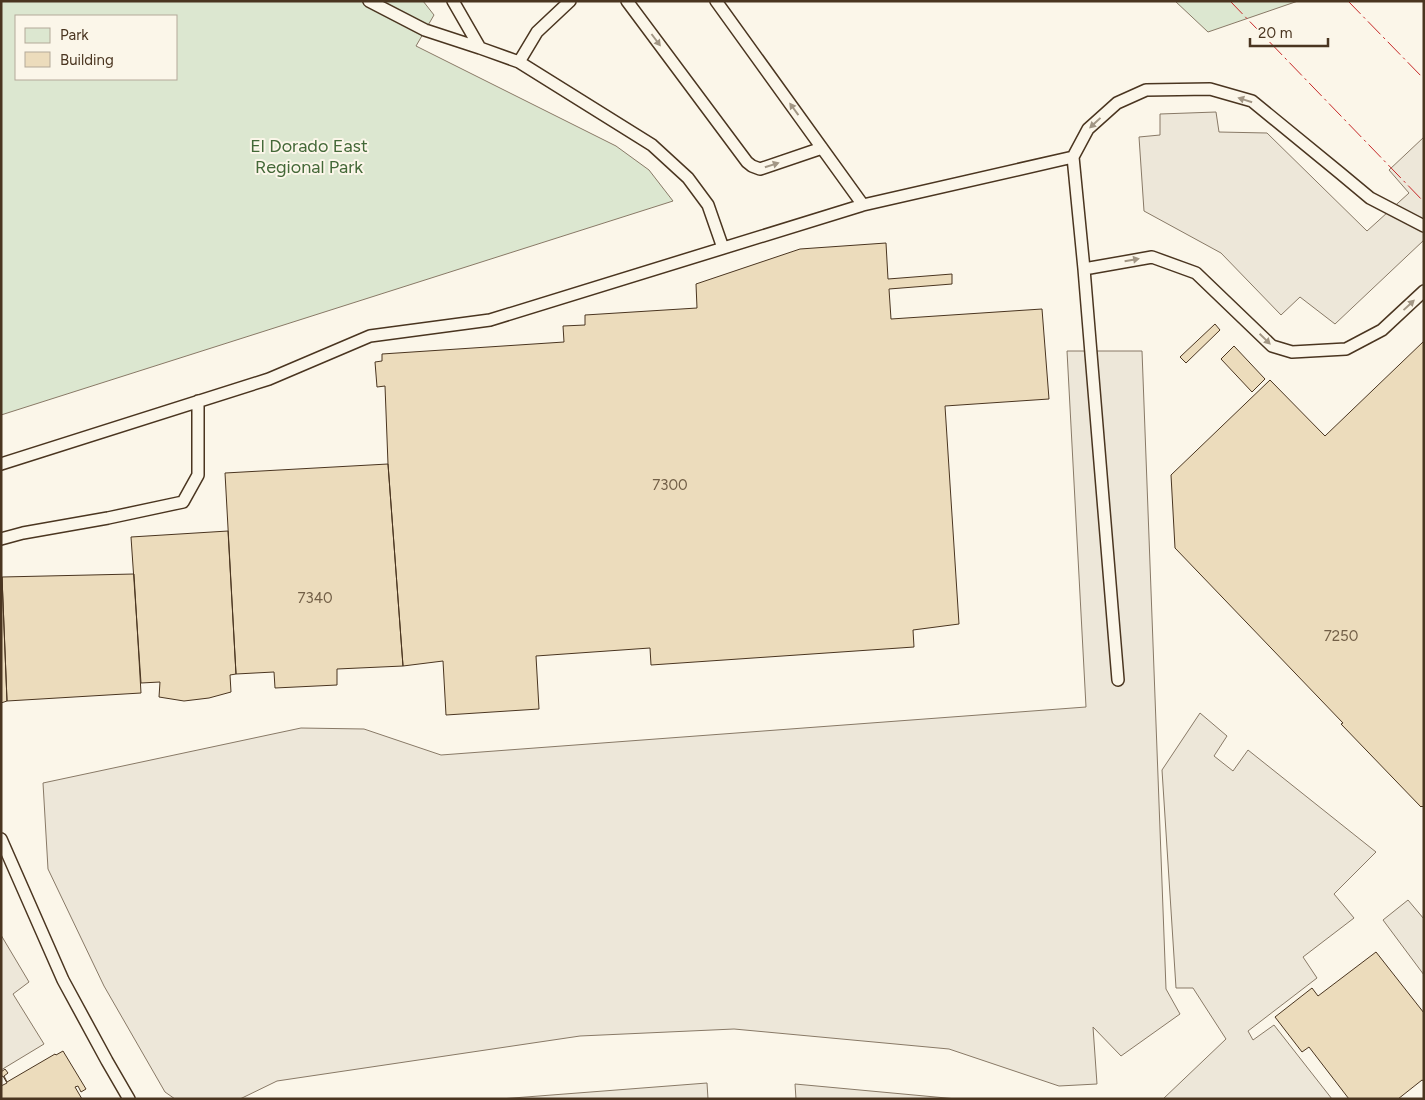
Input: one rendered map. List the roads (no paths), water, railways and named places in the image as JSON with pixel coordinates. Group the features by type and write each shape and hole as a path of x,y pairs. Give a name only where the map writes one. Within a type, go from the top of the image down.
{"lane":[{"path":"368,1 425,30 519,62 652,146 688,178 708,205 722,248"},
{"path":"453,1 480,48"},
{"path":"519,62 538,32 570,1"},
{"path":"627,1 741,155 752,166 760,169 822,148"},
{"path":"716,1 863,204"},
{"path":"1118,680 1073,156 1088,129 1116,103 1146,90 1210,89 1252,101 1370,198 1424,226"},
{"path":"1,464 269,379 370,336 490,320 863,204 1073,156"},
{"path":"1084,269 1152,257 1196,273 1272,346 1292,352 1346,349 1382,330 1424,291"},
{"path":"1,539 183,502 198,475 198,401"},
{"path":"1,839 63,980 129,1099"}],"park label":[{"name":"El Dorado East Regional Park","path":"309,156"}]}
